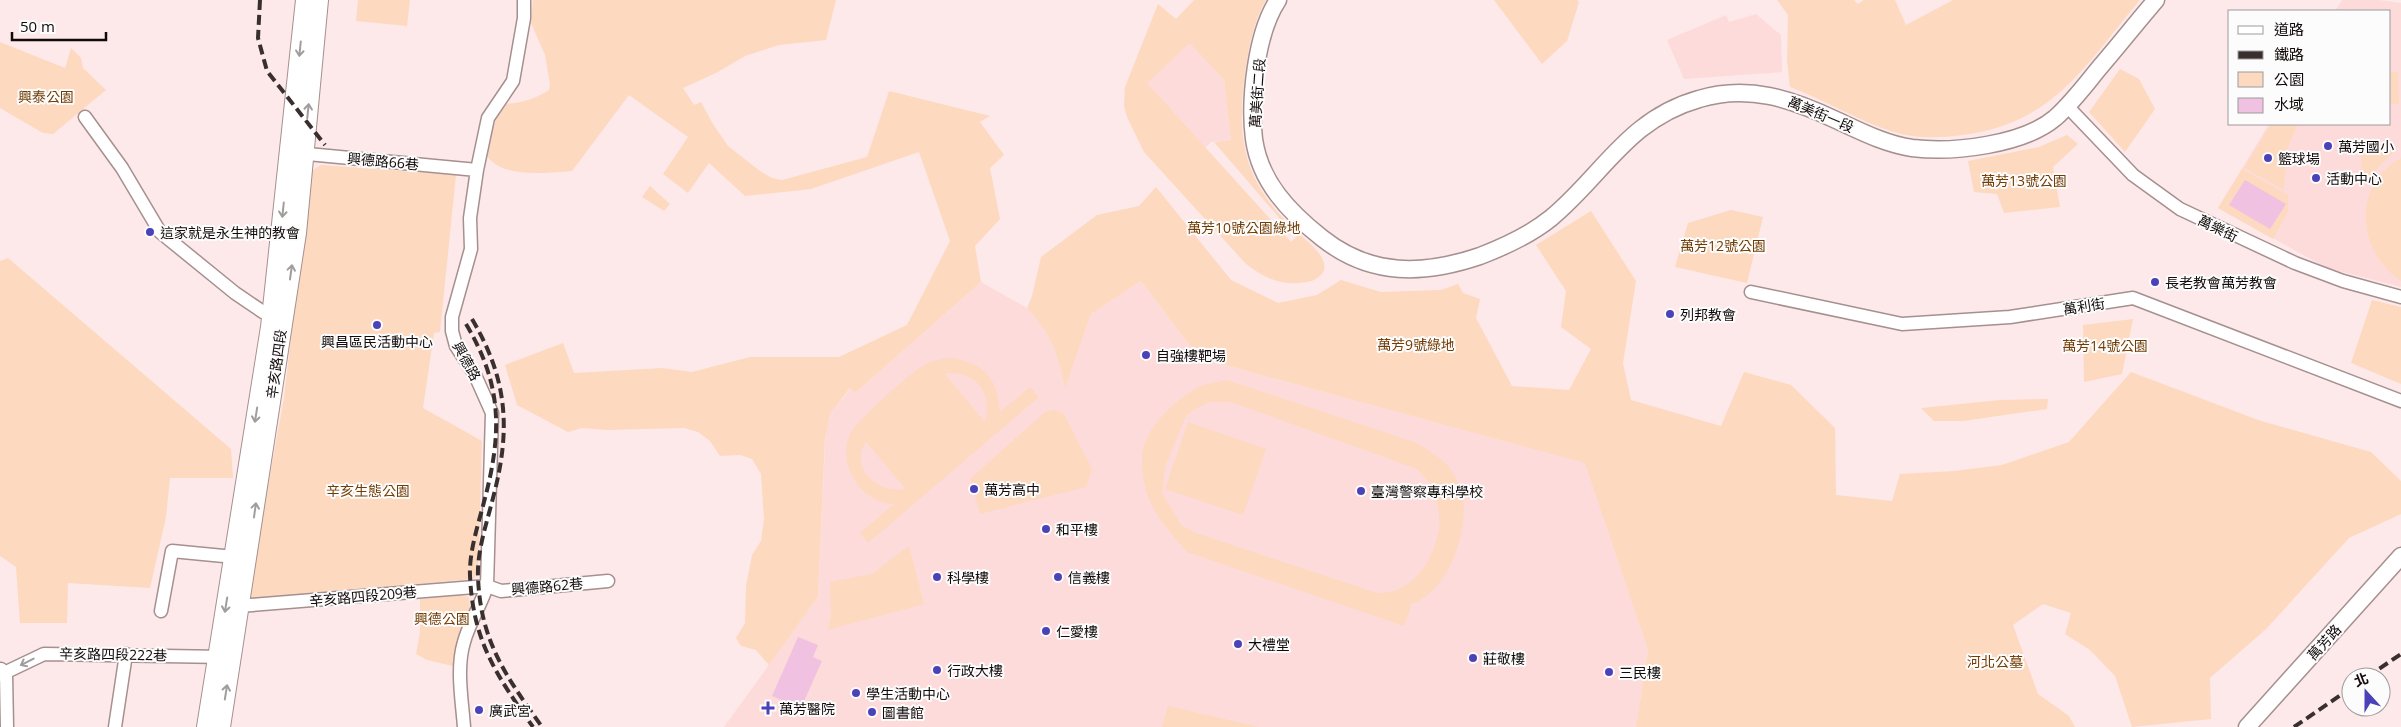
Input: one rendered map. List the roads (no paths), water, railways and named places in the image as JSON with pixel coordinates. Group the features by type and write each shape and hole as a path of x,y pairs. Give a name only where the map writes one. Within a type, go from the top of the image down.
{"main road":[{"name":"辛亥路四段","path":"221,727 224,656 234,557 277,317 297,233 297,153 305,0"},
{"name":"辛亥路四段","path":"297,153 319,0"},
{"name":"辛亥路四段","path":"206,727 224,656 240,606 277,317"}],"street":[{"name":"興德路","path":"464,727 461,654 470,625 480,607 487,586 492,413 475,375 456,346 452,331 452,317 471,248 472,200 488,118 513,81 523,24 524,0"},
{"name":"萬美街二段","path":"1278,0 1266,25 1254,90 1253,135 1262,172 1274,191 1306,225 1338,249 1362,261"},
{"name":"萬美街一段","path":"1362,261 1404,270 1439,268 1488,253 1526,236 1567,203 1636,131 1669,111 1700,98 1738,93 1772,95 1807,106 1891,143 1912,148 1937,149 1981,145 2021,136 2042,127 2067,106 2156,0"},
{"name":"萬樂街","path":"2067,106 2133,175 2180,209 2295,263 2343,281 2401,297"},
{"path":"85,117 122,168 160,232 235,293 277,317"},
{"name":"興德路66巷","path":"297,153 477,170"},
{"name":"萬利街","path":"1751,292 1902,324 2010,317 2133,298 2401,401"},
{"path":"161,611 172,551 234,557"},
{"name":"萬芳路","path":"2247,727 2401,556"},
{"name":"興德路62巷","path":"487,586 501,591 608,580"},
{"name":"辛亥路四段209巷","path":"240,606 487,586"},
{"name":"辛亥路四段222巷","path":"2,672 44,654 224,656"},
{"path":"115,727 126,654"},
{"path":"2,672 6,727"}],"water":[{"path":"2245,180 2286,204 2270,229 2229,205"},
{"path":"798,637 818,645 813,657 822,661 801,708 772,696"}],"railway":[{"path":"260,0 258,38 267,71 325,145"},
{"path":"472,319 493,363 503,406 504,428 499,473 479,557 480,599 484,620 497,657 506,674 542,727"},
{"path":"466,324 487,368 496,411 494,454 471,558 472,599 476,620 489,657 508,691 533,727"},
{"path":"2382,667 2401,654"},
{"path":"2294,727 2341,695"}],"place":[{"name":"萬芳國小","path":"2328,146"},
{"name":"籃球場","path":"2268,158"},
{"name":"活動中心","path":"2316,178"},
{"name":"這家就是永生神的教會","path":"150,232"},
{"name":"長老教會萬芳教會","path":"2155,282"},
{"name":"列邦教會","path":"1670,314"},
{"name":"興昌區民活動中心","path":"377,325"},
{"name":"自強樓靶場","path":"1146,355"},
{"name":"萬芳高中","path":"974,489"},
{"name":"臺灣警察專科學校","path":"1361,491"},
{"name":"和平樓","path":"1046,529"},
{"name":"科學樓","path":"937,577"},
{"name":"信義樓","path":"1058,577"},
{"name":"仁愛樓","path":"1046,631"},
{"name":"大禮堂","path":"1238,644"},
{"name":"莊敬樓","path":"1473,658"},
{"name":"行政大樓","path":"937,670"},
{"name":"三民樓","path":"1609,672"},
{"name":"學生活動中心","path":"856,693"},
{"name":"萬芳醫院","path":"768,708"},
{"name":"廣武宮","path":"479,710"},
{"name":"圖書館","path":"872,712"}],"park label":[{"name":"興泰公園","path":"46,96"},
{"name":"萬芳13號公園","path":"2024,180"},
{"name":"萬芳10號公園綠地","path":"1244,227"},
{"name":"萬芳12號公園","path":"1723,245"},
{"name":"萬芳9號綠地","path":"1416,344"},
{"name":"萬芳14號公園","path":"2105,345"},
{"name":"辛亥生態公園","path":"368,490"},
{"name":"興德公園","path":"442,618"},
{"name":"河北公墓","path":"1995,661"}]}
